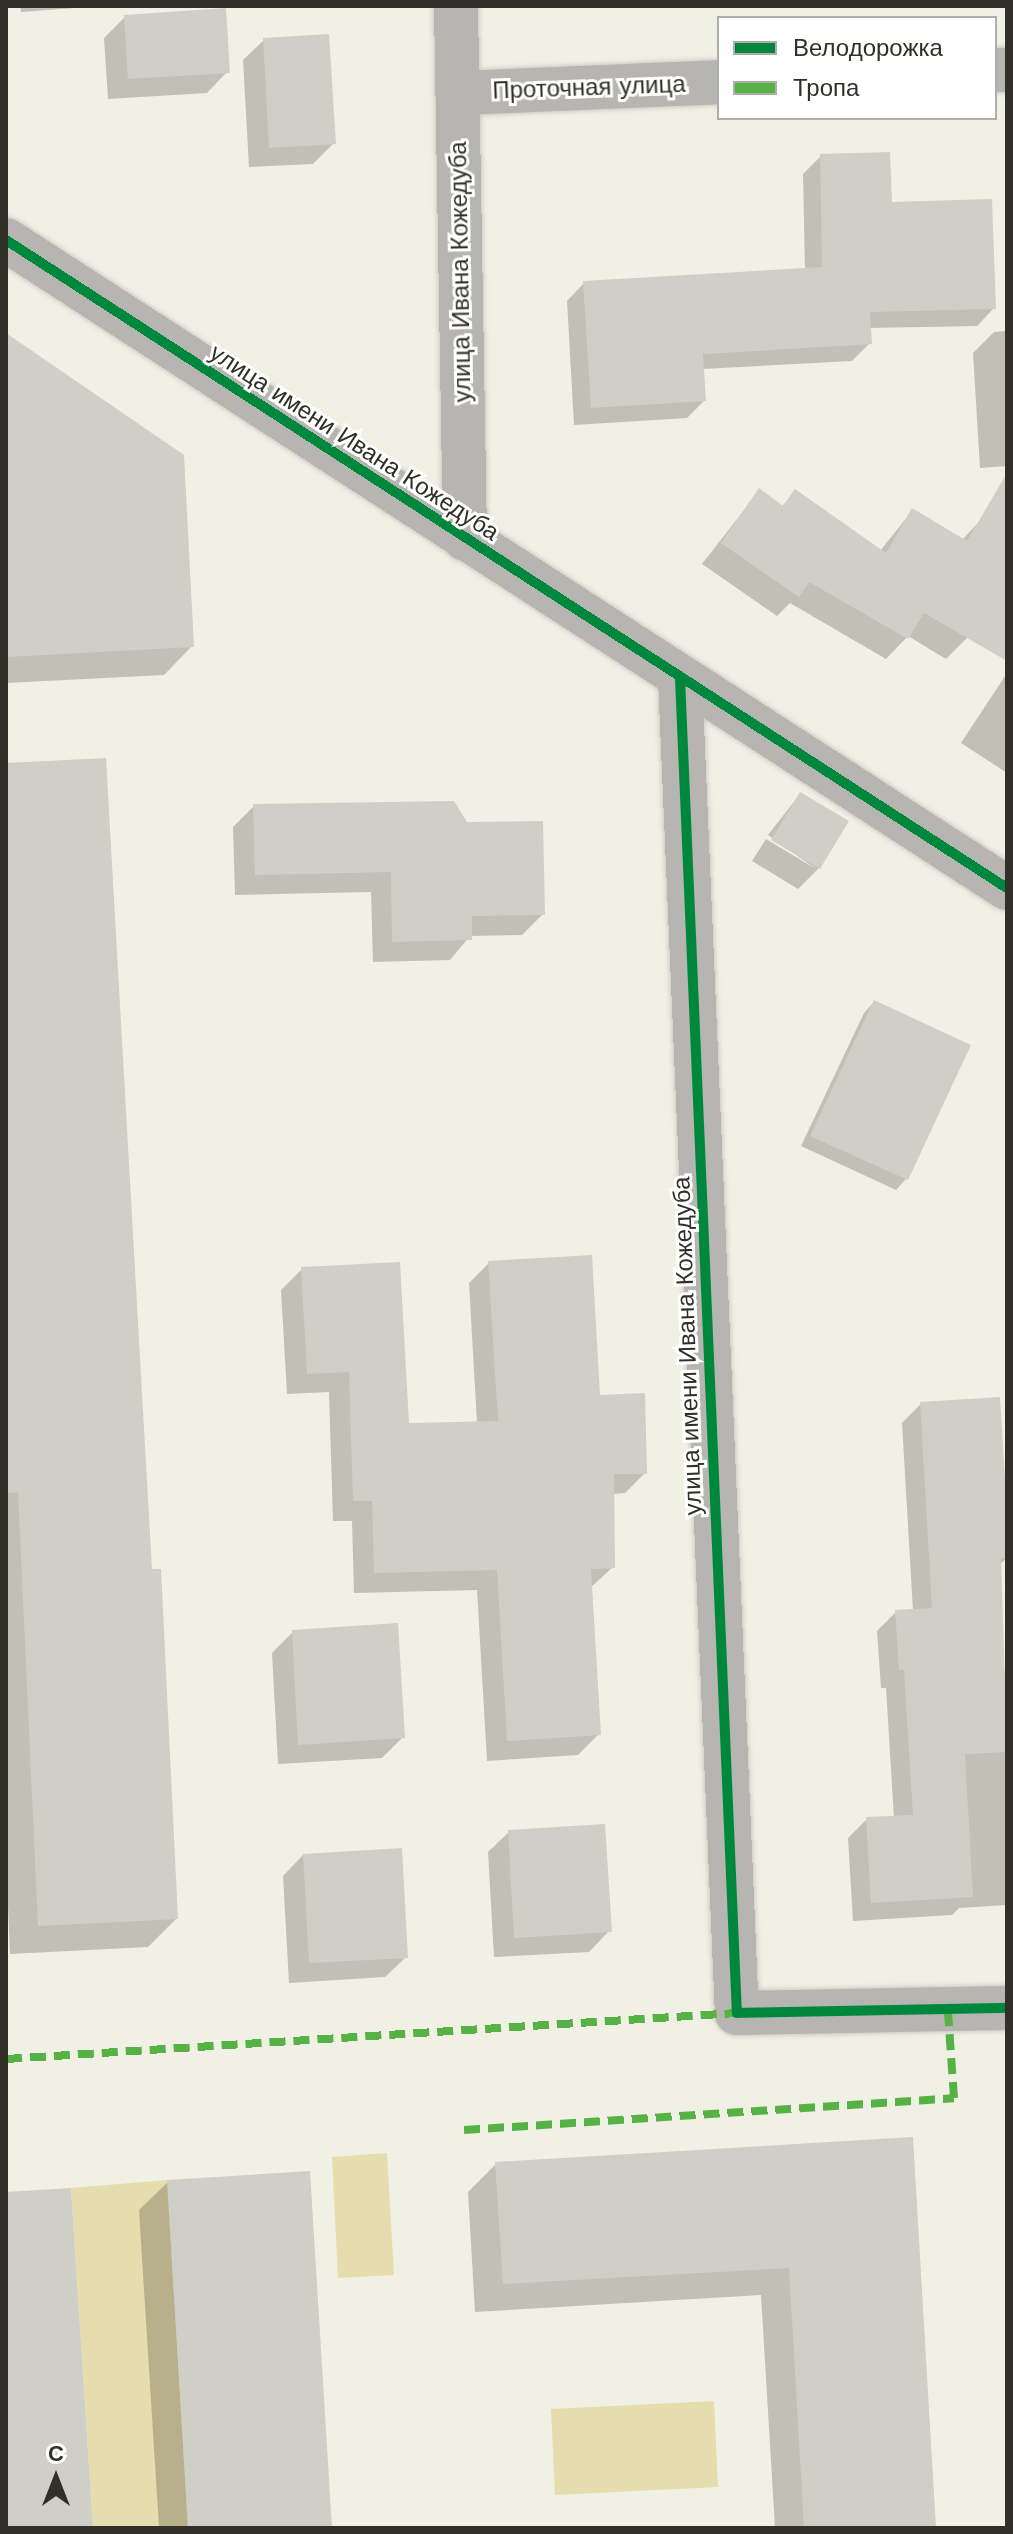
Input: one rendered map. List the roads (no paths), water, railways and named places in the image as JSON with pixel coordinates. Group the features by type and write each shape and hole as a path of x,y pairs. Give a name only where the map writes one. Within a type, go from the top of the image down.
{"street":[{"name":"улица Ивана Кожедуба","path":"456,6 465,539"},
{"name":"Проточная улица","path":"459,93 717,82"},
{"name":"улица имени Ивана Кожедуба","path":"6,240 1007,888"},
{"name":"улица имени Ивана Кожедуба","path":"680,678 737,2013 1007,2008"}]}
